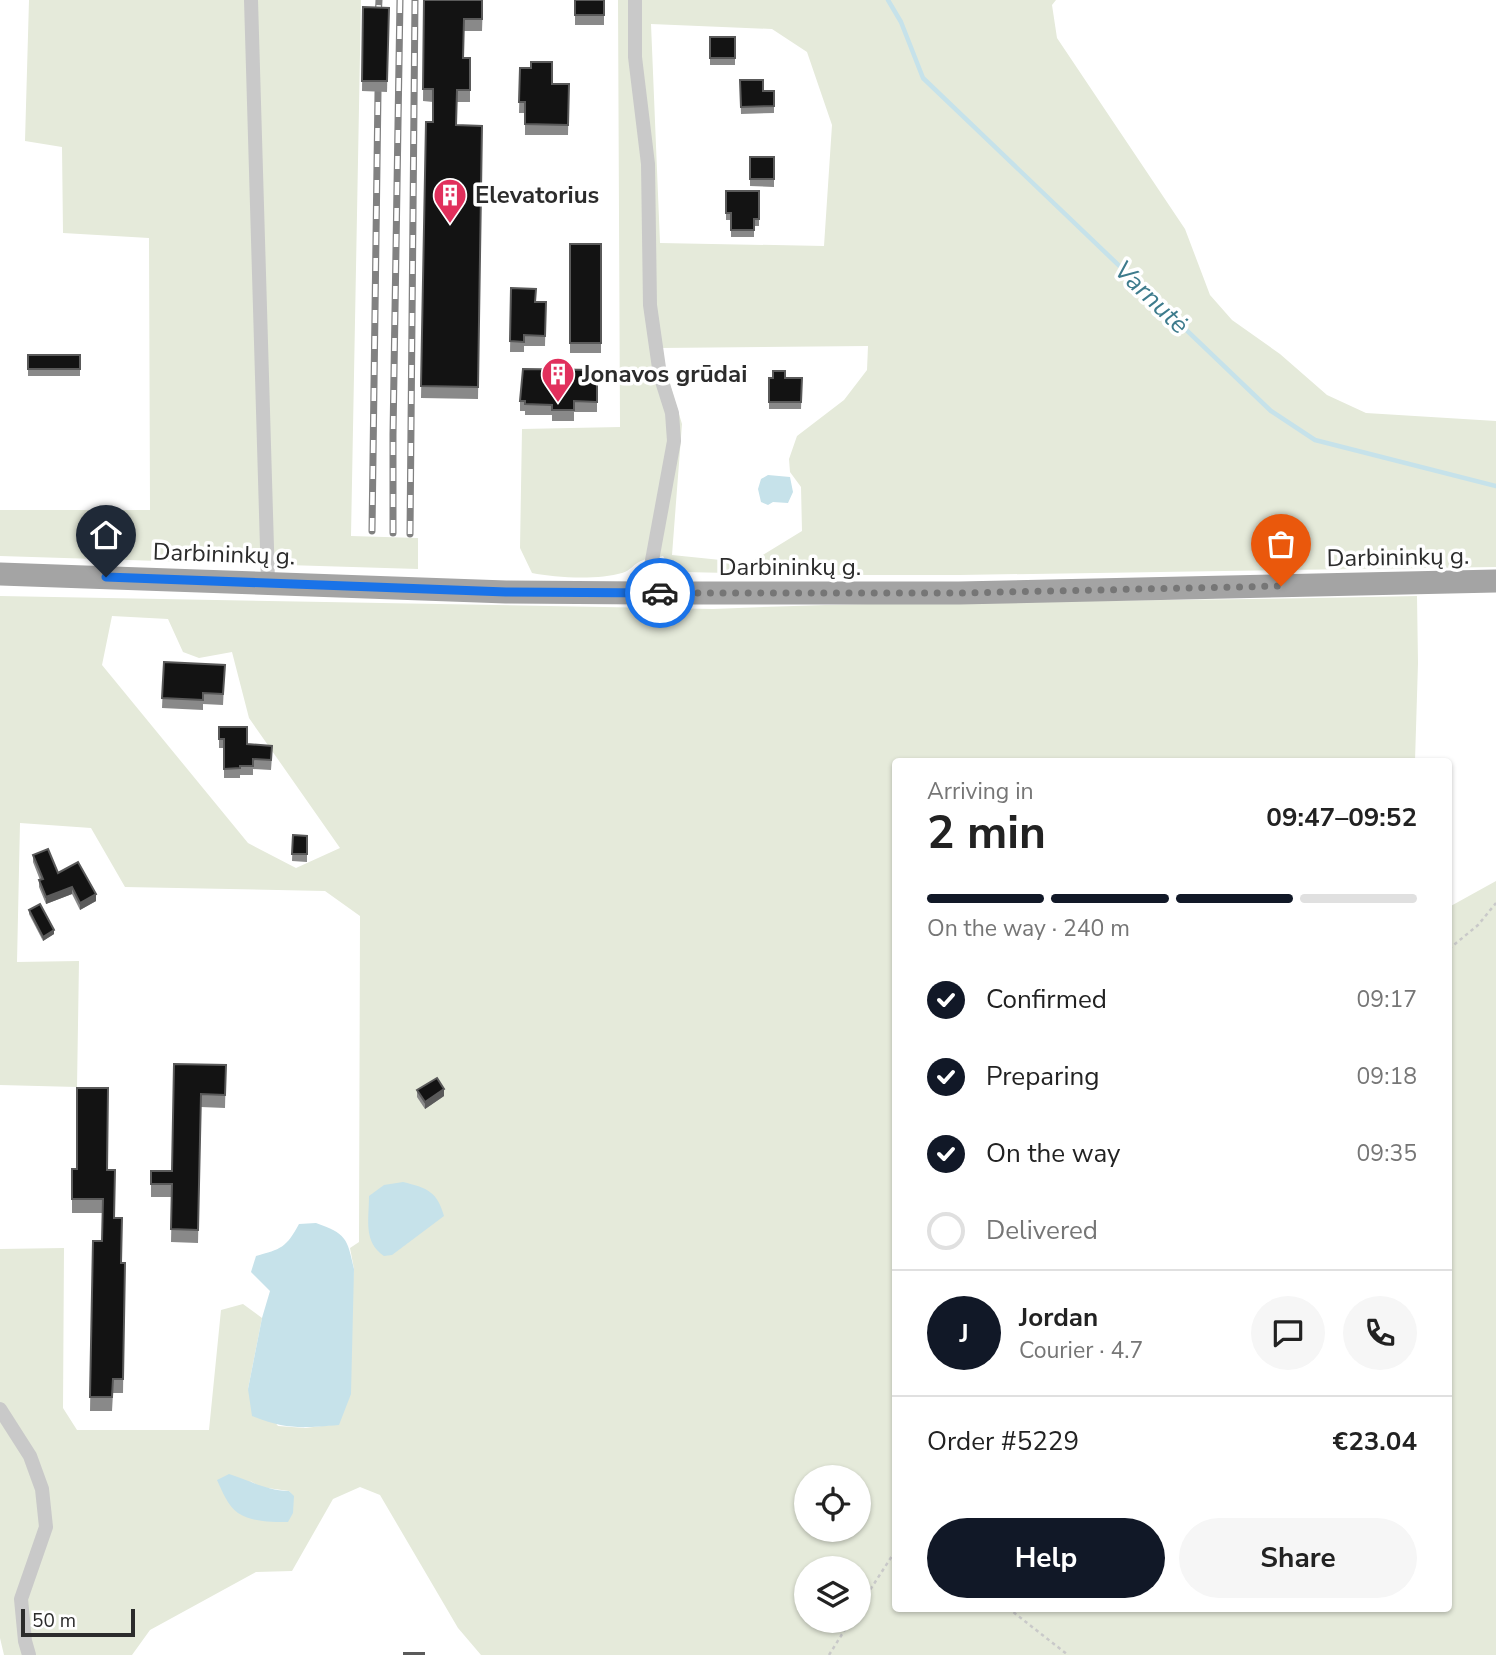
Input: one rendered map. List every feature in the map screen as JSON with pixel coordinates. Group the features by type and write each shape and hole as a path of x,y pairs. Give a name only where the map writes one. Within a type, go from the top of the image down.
{"main road":[{"name":"Darbininkų g.","path":"0,574 506,592 646,593 959,593 1496,581"}],"street":[{"path":"251,0 268,582"},
{"path":"635,0 635,57 648,164 650,305 660,375 672,413 674,440 646,593"},
{"path":"0,1409 30,1456 43,1489 46,1527 21,1599 29,1655"}],"path":[{"path":"1452,947 1479,925 1496,903"},
{"path":"871,1589 892,1558"},
{"path":"1012,1612 1068,1655"},
{"path":"829,1655 843,1633"}],"green space":[{"path":"29,0 361,0 351,536 418,538 418,569 0,556 0,510 150,510 149,238 63,233 62,147 25,141"},
{"path":"618,0 1056,0 1052,5 1057,38 1185,229 1210,295 1232,320 1280,354 1327,395 1366,413 1496,421 1496,567 825,575 683,572 670,568 663,556 643,560 622,573 602,577 565,577 532,573 520,548 522,429 620,427","holes":["651,24 772,29 807,52 832,125 824,246 660,243","868,346 867,370 844,400 797,436 789,459 790,472 801,487 802,531 750,563 672,555 682,424 659,348"]},
{"path":"0,596 713,609 1417,596 1415,758 892,758 892,1612 1452,1612 1452,905 1496,881 1496,1655 481,1655 458,1628 380,1495 360,1487 333,1499 292,1571 256,1572 150,1630 132,1655 4,1655 0,1638 0,1249 64,1248 63,1408 77,1430 209,1430 221,1310 243,1304 262,1318 248,1389 278,1426 305,1428 339,1424 354,1269 350,1248 359,1242 360,916 325,891 125,887 91,828 20,823 17,962 79,961 77,1087 0,1085","holes":["112,616 168,619 183,652 199,658 232,652 249,718 340,848 296,868 248,843 102,665","249,1480 260,1487 289,1491 293,1496 293,1513"]}],"water":[{"path":"768,475 790,477 793,492 788,503 773,502 768,505 761,502 758,489 761,479"},
{"path":"403,1182 430,1192 438,1201 444,1216 392,1255 384,1256 370,1237 369,1196 384,1185"},
{"path":"316,1223 334,1230 344,1238 354,1269 351,1394 339,1425 285,1426 252,1416 248,1389 270,1291 251,1272 256,1256 282,1246 299,1224"},
{"path":"229,1474 265,1487 289,1491 294,1496 293,1513 288,1522 256,1520 234,1510 217,1480"}],"building":[{"name":"Elevatorius","path":"424,0 482,0 482,19 464,19 463,58 470,58 470,90 457,90 456,125 482,126 478,387 421,386 426,122 433,122 433,89 423,89"},
{"path":"575,0 604,0 604,15 575,15"},
{"path":"363,7 389,8 387,81 362,81"},
{"path":"710,37 735,37 735,58 710,58"},
{"path":"531,62 552,62 552,84 569,84 568,125 525,124 525,102 519,102 520,68 531,68"},
{"path":"740,80 763,80 763,91 774,91 774,106 741,107"},
{"path":"750,157 774,157 774,179 750,179"},
{"path":"726,191 759,191 759,219 754,219 754,230 731,230 731,213 726,213"},
{"path":"570,244 601,244 601,343 570,343"},
{"path":"511,288 536,289 535,302 546,302 545,336 524,335 524,342 510,341"},
{"path":"28,355 80,355 80,369 28,369"},
{"name":"Jonavos grūdai","path":"523,369 597,370 597,402 574,401 574,410 552,410 552,405 525,404 525,401 520,401"},
{"path":"773,371 785,371 785,378 802,378 801,402 769,402 769,378 773,378"},
{"path":"164,662 225,665 223,694 203,693 203,700 162,698"},
{"path":"219,727 247,727 247,744 272,746 271,760 253,759 253,766 224,769 224,739 219,739"},
{"path":"293,835 307,836 307,854 292,854"},
{"path":"48,849 58,873 78,862 96,894 80,903 72,887 46,897 39,880 43,879 33,855"},
{"path":"40,904 54,930 43,937 29,910"},
{"path":"174,1064 226,1065 225,1095 201,1094 198,1230 171,1229 172,1184 151,1184 151,1171 172,1171"},
{"path":"437,1078 444,1089 425,1102 417,1090"},
{"path":"77,1088 108,1088 107,1170 115,1170 114,1218 122,1218 121,1263 125,1263 123,1379 113,1379 112,1397 90,1397 93,1241 102,1241 103,1199 72,1199 72,1169 77,1169"},
{"path":"424,1653 424,1655 404,1655"}],"waterway":[{"name":"Varnutė","path":"888,0 901,22 923,78 1271,411 1315,440 1496,486"}],"railway":[{"path":"378,18 379,0"},
{"path":"393,533 400,0"},
{"path":"410,534 415,0"},
{"path":"372,531 378,92"}],"way so far":[{"path":"660,593 959,593 1281,586"}],"place":[{"name":"Elevatorius","path":"450,225"},
{"name":"Jonavos grūdai","path":"558,404"}],"route":[{"path":"106,577 506,592 660,593"}]}
